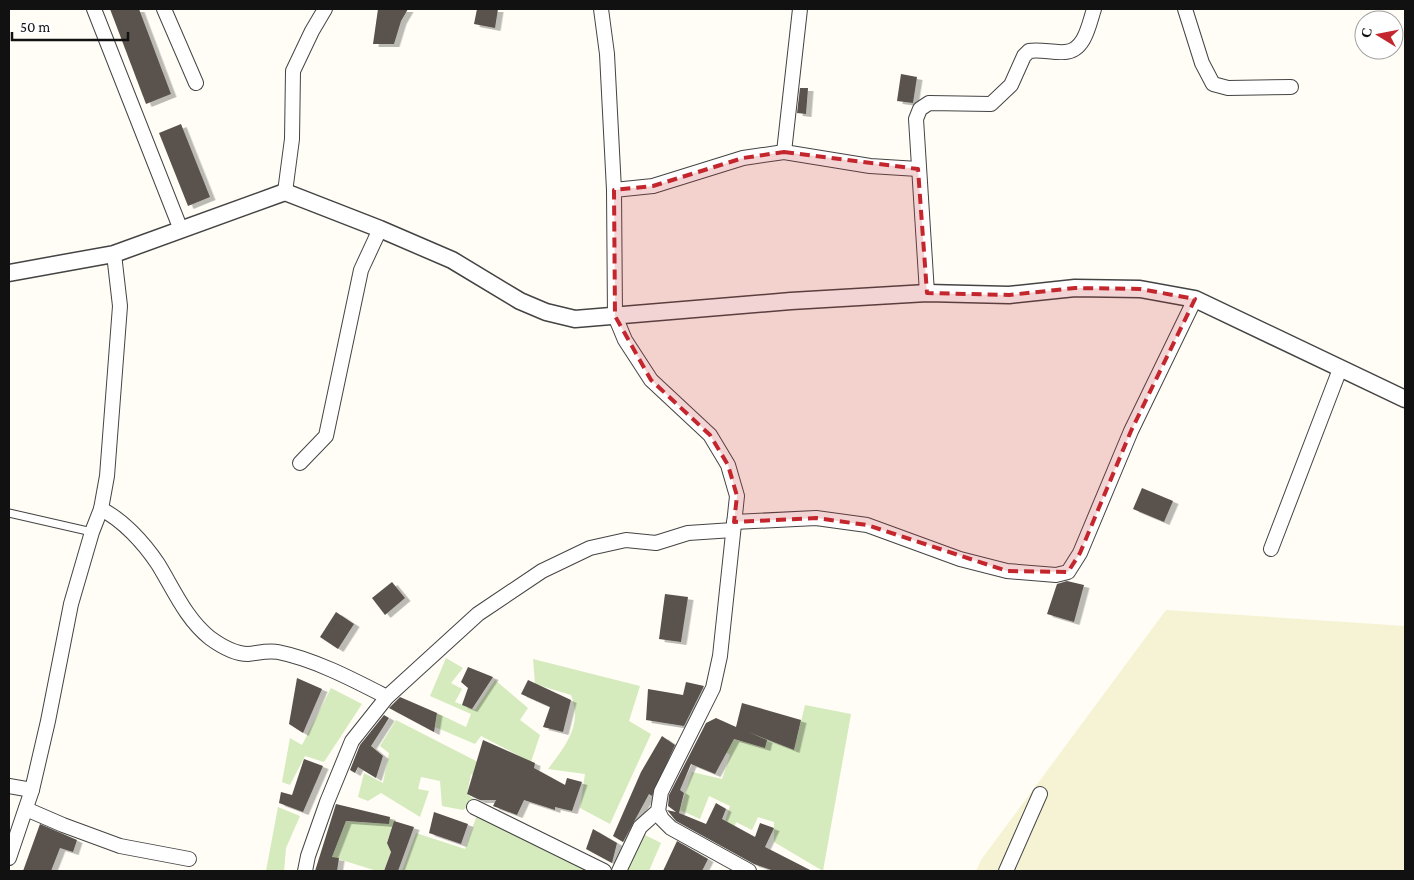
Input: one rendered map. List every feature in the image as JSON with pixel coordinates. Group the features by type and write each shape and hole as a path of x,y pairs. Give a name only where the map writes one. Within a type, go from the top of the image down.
{"street":[{"path":"94,9 181,230"},
{"path":"164,9 196,82"},
{"path":"285,192 292,139 293,71 325,9"},
{"path":"601,9 607,54 614,190 614,316 625,340 651,380 710,435 728,465 737,496 720,656 713,688 661,792 658,811 662,819 672,828 749,871"},
{"path":"784,152 800,9"},
{"path":"927,292 916,119 920,109 929,103 977,106 991,104 1011,86 1024,56 1029,51 1066,52 1075,50 1082,42 1094,9"},
{"path":"1185,9 1202,63 1213,84 1228,88 1291,87"},
{"path":"614,190 654,186 743,158 784,152 870,166 918,169"},
{"path":"9,273 114,254 285,192 380,229 452,260 520,301 546,312 575,319 927,292 1009,295 1075,288 1131,289 1195,299 1405,399"},
{"path":"300,463 326,436 361,270 380,229"},
{"path":"9,858 32,790 71,604 92,532 101,509 107,476 120,306 114,254"},
{"path":"305,871 308,856 327,802 352,741 387,697 478,614 557,563 590,548 626,540 656,543 688,533 734,526 816,518 867,525 960,559 1007,571 1056,575 1068,572 1080,554 1131,431 1195,299"},
{"path":"1271,549 1340,369"},
{"path":"101,509 112,514 133,534 156,562 191,620 216,642 229,650 247,654 263,651 278,652 339,672 387,697"},
{"path":"9,786 32,790"},
{"path":"1006,871 1040,794"},
{"path":"474,807 604,871"},
{"path":"26,808 63,825 120,846 189,859"},
{"path":"619,871 640,827 658,811"}],"lane":[{"path":"9,513 92,532"}],"highlighted area":[{"path":"784,152 918,169 927,293 1009,295 1075,288 1140,289 1195,299 1131,431 1080,553 1068,572 1007,571 867,525 816,518 734,522 737,496 728,465 710,435 651,380 615,316 614,190 653,186 743,158"}],"shaded area":[{"path":"1166,610 1405,626 1405,871 976,871 981,860"}],"green space":[{"path":"446,658 463,668 451,683 462,689 455,702 475,710 495,680 528,708 520,720 540,735 531,762 481,736 475,744 435,727 437,713 466,727 471,714 430,696"},
{"path":"533,659 640,686 629,721 651,734 610,824 580,808 585,774 548,769 561,752 571,734 575,716 574,706 571,695 535,684"},
{"path":"331,688 362,704 324,762 305,756 290,785 282,782 290,738 302,745"},
{"path":"805,705 851,714 823,871 774,842 774,822 758,817 752,830 736,822 733,832 723,827 730,806 709,796 700,819 680,810 692,772 722,779 730,755 719,747 722,736 744,742 748,732 794,750"},
{"path":"396,720 476,761 523,782 485,783 471,774 467,794 477,801 463,810 442,806 440,781 421,777 418,789 429,791 420,817 381,793 368,801 358,797 364,773 383,783 389,753 380,746"},
{"path":"278,807 300,816 286,848 284,871 266,871"},
{"path":"376,813 394,821 387,842 391,852 384,871 377,871 332,857 346,821 372,823"},
{"path":"477,815 592,871 402,871 416,833 465,849"},
{"path":"643,834 661,843 649,871 625,871"}],"building":[{"path":"110,9 139,9 171,94 146,104"},
{"path":"378,9 408,9 401,21 394,44 373,44"},
{"path":"477,9 498,9 495,28 474,24"},
{"path":"901,74 917,77 913,103 897,101"},
{"path":"800,88 808,88 806,114 797,113"},
{"path":"181,124 210,197 188,206 159,133"},
{"path":"1142,488 1173,501 1164,522 1133,509"},
{"path":"1067,581 1084,585 1074,622 1047,614 1057,584"},
{"path":"392,582 405,598 385,615 372,598"},
{"path":"665,594 688,597 681,642 659,639"},
{"path":"336,612 354,624 338,649 320,637"},
{"path":"468,667 493,677 472,709 462,705 468,688 461,682"},
{"path":"297,678 322,689 303,733 289,724"},
{"path":"528,680 571,700 563,732 543,727 550,707 521,694"},
{"path":"686,682 704,686 684,726 646,720 648,689 683,695"},
{"path":"400,697 437,713 434,732 389,708"},
{"path":"742,703 801,720 794,750 748,732 767,740 765,748 734,739 715,774 691,764 680,790 684,793 679,813 706,824 716,803 726,809 722,819 755,837 760,823 774,828 765,847 812,871 774,871 754,864 676,821 667,810 676,812 668,806 669,795 706,723 716,718 736,727"},
{"path":"384,715 389,718 371,746 383,756 376,778 358,767 355,773 350,770 360,745"},
{"path":"662,736 675,745 652,796 649,794 623,842 613,836 641,772"},
{"path":"483,740 535,763 534,768 565,785 567,778 582,782 572,811 555,807 555,810 524,800 517,815 493,806 496,800 480,800 467,794"},
{"path":"304,759 323,766 303,812 279,803 281,792 292,795"},
{"path":"336,804 390,817 389,824 346,821 332,857 339,858 337,871 315,871"},
{"path":"434,812 468,824 461,844 429,833"},
{"path":"394,821 414,827 398,871 384,871 391,852 387,843"},
{"path":"40,824 77,840 73,852 60,848 51,871 23,871"},
{"path":"593,829 617,843 612,863 586,849"},
{"path":"677,841 708,859 702,871 663,871"}]}
